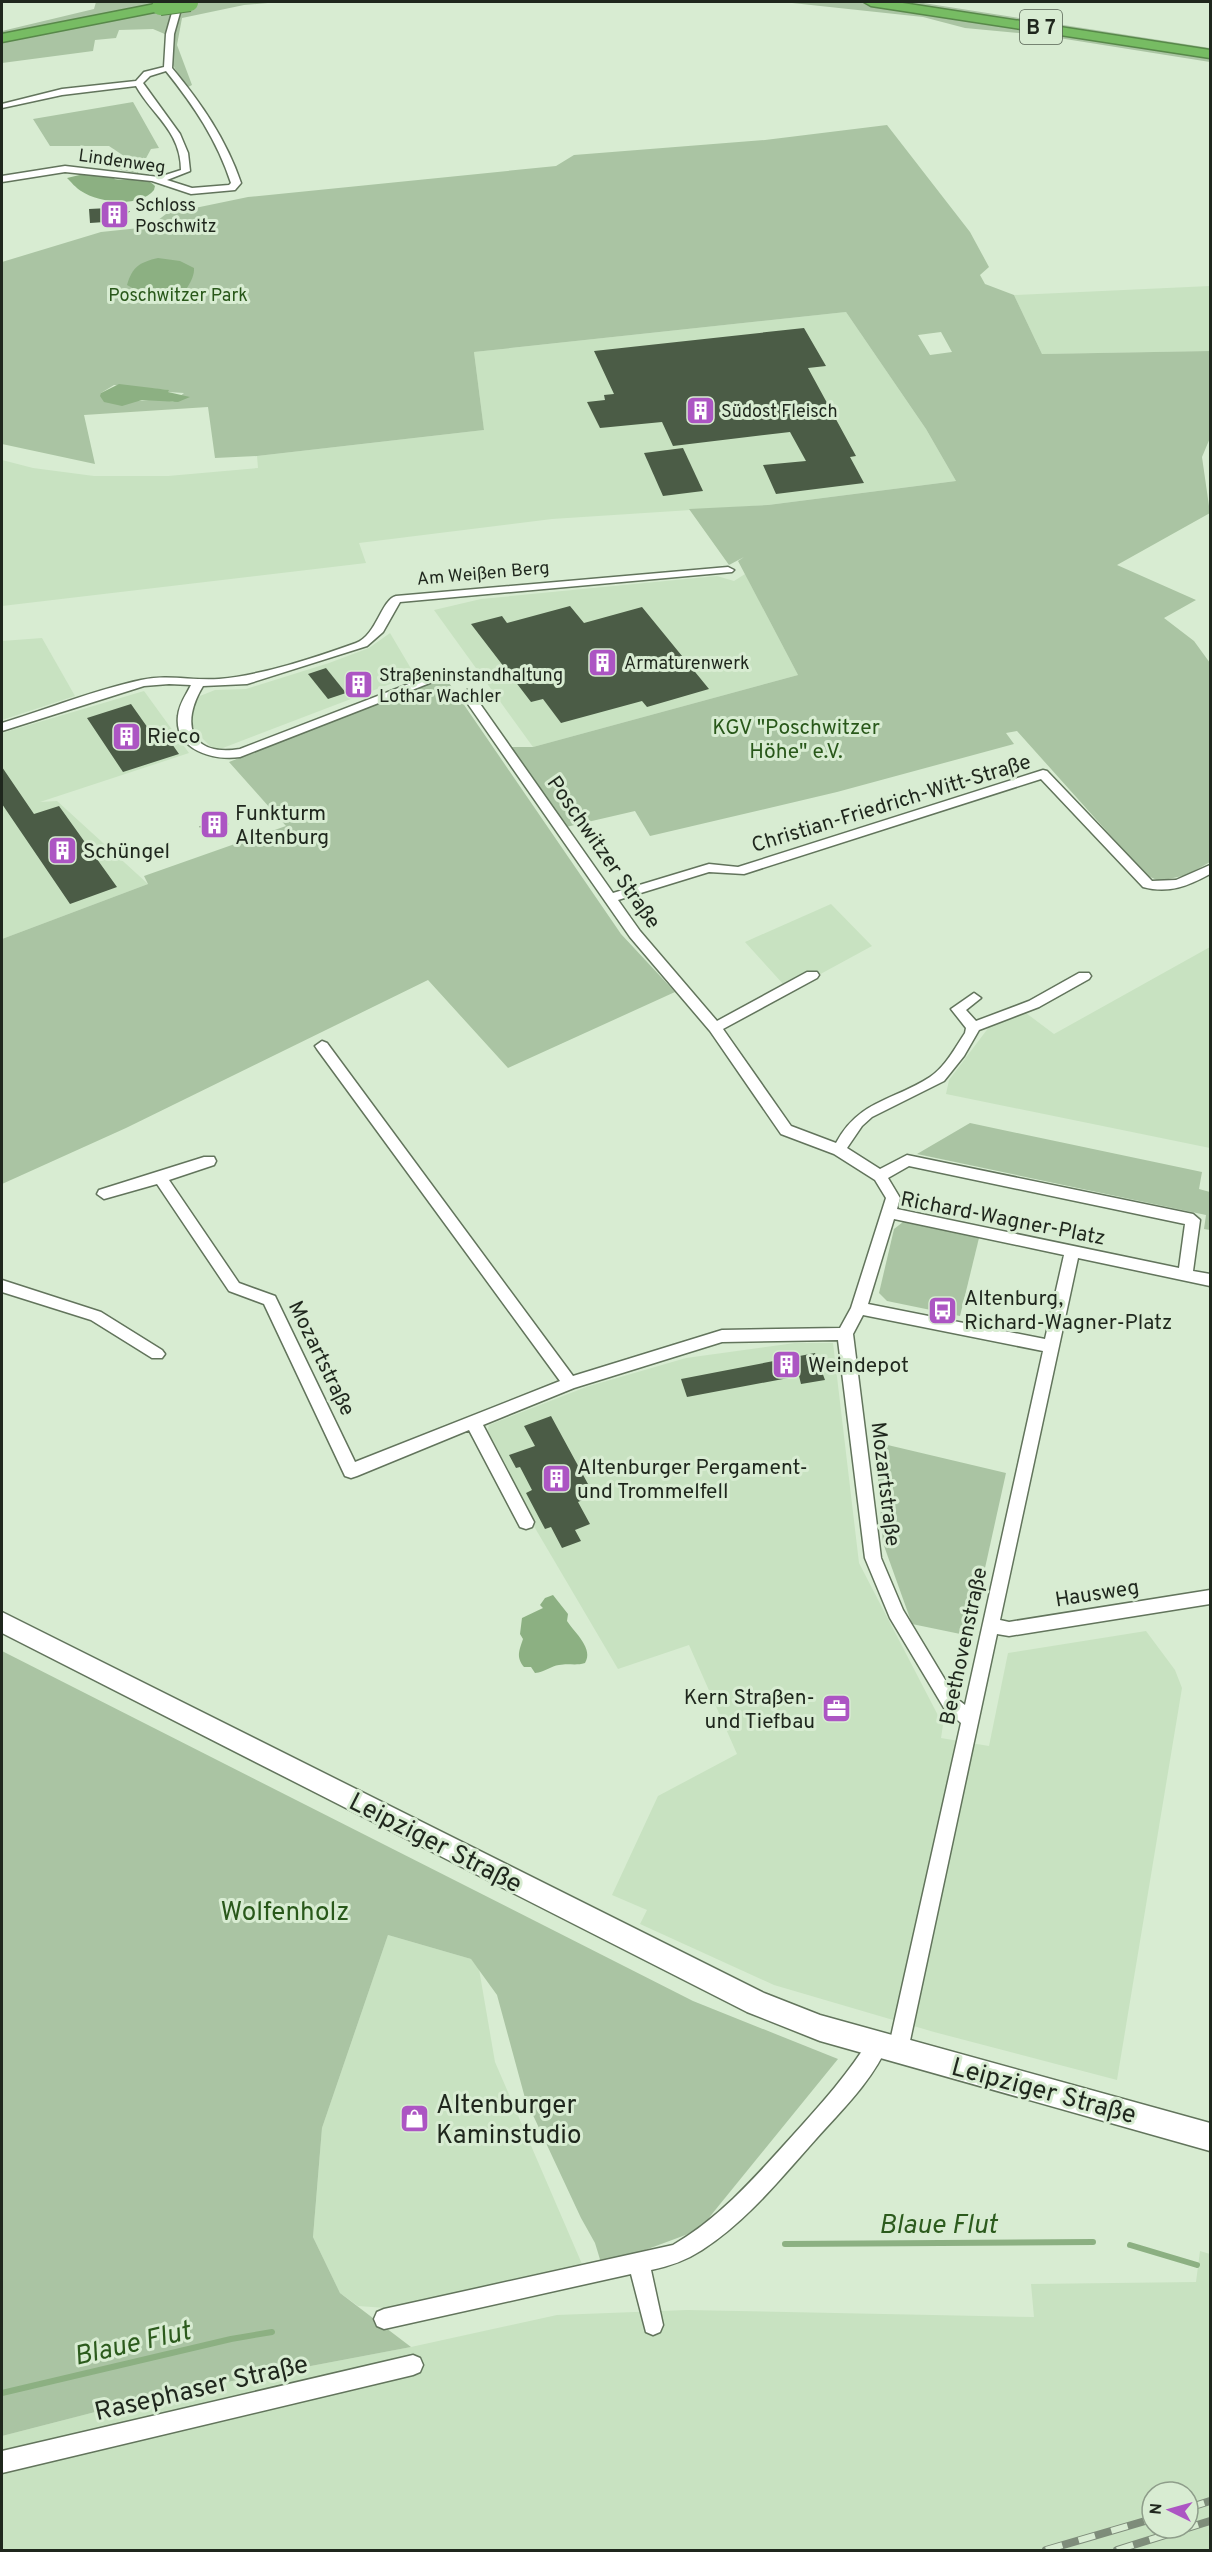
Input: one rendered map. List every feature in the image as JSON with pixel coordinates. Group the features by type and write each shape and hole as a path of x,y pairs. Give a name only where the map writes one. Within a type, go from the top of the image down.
{"highway":[{"path":"2,38 190,2"},
{"name":"B 7","path":"871,2 1210,54"}],"street":[{"path":"2,106 62,92 139,83 147,74 168,68 170,34 190,2"},
{"name":"Lindenweg","path":"2,179 65,169 158,180 191,190 215,191 232,188 236,183 210,123 168,68"},
{"path":"139,83 141,90 166,118 187,162 186,171 158,180"},
{"name":"Am Weißen Berg","path":"2,728 143,683 169,680 199,682 248,680 363,644 380,630 396,599 728,570"},
{"path":"199,682 188,701 184,724 192,741 201,749 210,755 220,756 249,751 430,679"},
{"name":"Poschwitzer Straße","path":"467,694 635,934 715,1028 786,1131 839,1150 880,1176"},
{"name":"Christian-Friedrich-Witt-Straße","path":"609,898 709,867 739,871 1043,774 1148,884 1161,888 1178,885 1210,869"},
{"path":"715,1028 812,975"},
{"path":"973,1027 1034,1004 1084,976"},
{"path":"839,1150 847,1131 857,1119 936,1080 972,1034 973,1027 958,1009 974,998"},
{"path":"322,1046 570,1383"},
{"name":"Richard-Wagner-Platz","path":"880,1176 907,1160 1193,1220 1185,1275"},
{"path":"104,1194 209,1161"},
{"path":"880,1176 893,1198 889,1213"},
{"name":"Mozartstraße","path":"160,1178 234,1287 270,1300 351,1471 570,1383 722,1336 844,1334 873,1558 896,1612 950,1703 970,1720"},
{"name":"Richard-Wagner-Platz","path":"859,1308 889,1213 1210,1280"},
{"name":"Beethovenstraße","path":"888,2047 970,1720 1072,1252"},
{"path":"2,1286 96,1316 157,1354"},
{"path":"844,1334 859,1308 1053,1347"},
{"path":"473,1422 526,1522"},
{"name":"Hausweg","path":"990,1625 1009,1629 1210,1597"},
{"name":"Leipziger Straße","path":"2,1622 756,2003 820,2028 1210,2137"},
{"path":"384,2319 676,2254 705,2239 737,2211 888,2047"},
{"path":"639,2262 653,2325"},
{"name":"Rasephaser Straße","path":"2,2462 413,2366"}],"shaded area":[{"path":"88,173 116,177 114,179 119,180 146,180 155,186 147,196 139,199 108,201 81,191 67,178"},
{"path":"158,258 180,261 194,268 187,287 173,303 159,303 127,285 131,274 138,266"},
{"path":"1210,286 1210,351 1042,354 1014,295"},
{"path":"846,312 926,429 956,481 768,505 552,519 359,543 366,563 2,606 2,460 33,468 94,476 168,476 258,468 257,456 484,430 474,352"},
{"path":"119,384 169,390 168,392 190,397 178,402 142,400 122,406 104,402 100,396 101,393"},
{"path":"745,574 798,675 533,747 434,610 481,599 717,576 734,581"},
{"path":"390,633 413,672 398,681 215,751 196,732 190,719 191,706 200,696 215,690 246,689 329,663 369,648"},
{"path":"42,638 75,696 2,720 2,641"},
{"path":"144,691 189,753 40,802 57,801 148,884 2,939 2,733"},
{"path":"831,904 872,946 815,977 809,971 783,984 745,942"},
{"path":"1210,947 1210,1148 946,1094 949,1080 989,1027 1026,1013 1054,1034"},
{"path":"795,1343 833,1343 859,1563 943,1725 941,1738 989,1746 1008,1653 1146,1631 1175,1670 1182,1688 1117,2080 934,2032 774,1985 640,1924 647,1910 612,1895 658,1796 737,1754 689,1645 618,1669 535,1528 487,1433 489,1425 586,1387 686,1358"},
{"path":"553,1595 568,1614 567,1621 582,1641 587,1658 585,1663 559,1665 535,1673 531,1667 524,1667 519,1657 523,1639 520,1634 522,1618 543,1608 540,1605 545,1598"},
{"path":"388,1935 471,1959 479,1969 495,2062 582,2264 386,2308 358,2306 340,2293 313,2237 322,2128"},
{"path":"1200,2251 1210,2254 1210,2550 2,2550 2,2436 169,2393 411,2347 557,2315 687,2310 1034,2317 1031,2284 1196,2282"}],"green space":[{"path":"96,2 279,2 244,5 182,18 177,45 192,85 186,88 173,65 167,35 153,29 119,30 116,38 95,40 93,51 2,63 2,31 94,9"},
{"path":"783,2 917,2 1210,48 1210,62 1040,35 965,28 923,17"},
{"path":"133,102 159,148 151,149 138,173 120,170 124,156 109,146 50,146 33,119"},
{"path":"887,125 970,232 989,267 980,275 985,284 1014,295 1042,354 1210,351 1210,438 1202,457 1210,513 1117,565 1196,600 1164,618 1194,641 1210,663 1210,862 1187,875 1159,881 1146,875 1017,731 1006,733 1014,744 837,792 650,836 635,811 566,827 511,747 533,747 798,675 738,561 744,557 729,565 689,509 768,505 956,481 926,429 846,312 474,352 484,430 257,456 215,458 208,407 84,415 95,464 2,444 2,262 101,232 149,227 166,214 248,197 556,166 574,155 765,140","holes":["941,332 952,352 930,355 918,335","114,385 168,390 168,392 184,393 173,402 162,399 136,401 101,393"]},
{"path":"445,677 621,934 675,992 508,1068 428,980 126,1128 2,1184 2,939 148,884 144,876 286,826 229,762"},
{"path":"970,1123 1202,1172 1199,1189 1210,1192 1210,1230 1204,1229 1206,1215 917,1154"},
{"path":"903,1222 979,1238 960,1316 887,1301 879,1293 894,1229"},
{"path":"875,1442 1006,1473 970,1636 912,1624 883,1543"},
{"name":"Wolfenholz","path":"2,1651 693,2001 838,2059 699,2230 602,2266 595,2243 525,2098 497,1995 471,1959 388,1935 322,2128 313,2237 340,2293 411,2347 169,2393 2,2436"}],"building":[{"name":"Schloss Poschwitz","path":"109,208 110,213 130,211 118,226 111,226 105,222 90,223 89,209"},
{"name":"Südost Fleisch","path":"804,328 826,366 808,368 856,456 850,457 864,483 776,494 763,465 806,461 790,432 673,446 662,422 600,428 587,402 605,400 604,395 614,394 594,351"},
{"path":"683,448 703,491 663,496 644,453"},
{"name":"Armaturenwerk","path":"570,606 584,623 642,607 709,689 647,707 642,701 561,723 543,699 531,702 471,624 502,616 507,623"},
{"name":"Straßeninstandhaltung Lothar Wachler","path":"326,668 346,693 328,699 308,674"},
{"name":"Rieco","path":"131,704 155,738 165,734 179,754 123,772 87,718"},
{"name":"Schüngel","path":"2,767 34,814 59,806 117,887 70,904 2,804"},
{"name":"Funkturm Altenburg","path":"213,817 229,824 216,832 199,827"},
{"name":"Weindepot","path":"815,1353 825,1380 801,1384 799,1376 687,1397 681,1379"},
{"name":"Altenburger Pergament- und Trommelfell","path":"551,1416 594,1495 578,1502 590,1524 575,1530 581,1541 562,1548 551,1527 545,1529 526,1493 532,1490 520,1467 516,1468 509,1455 535,1446 524,1426"}],"waterway":[{"name":"Blaue Flut","path":"785,2244 1093,2242"},
{"name":"Blaue Flut","path":"1130,2245 1197,2265"},
{"name":"Blaue Flut","path":"2,2393 231,2339 272,2332"}],"railway":[{"path":"1200,2504 1210,2501"},
{"path":"1117,2550 1210,2521"},
{"path":"1046,2550 1140,2523"}],"place":[{"name":"Schloss Poschwitz","path":"114,215"},
{"name":"Südost Fleisch","path":"700,411"},
{"name":"Armaturenwerk","path":"603,663"},
{"name":"Straßeninstandhaltung Lothar Wachler","path":"358,685"},
{"name":"Rieco","path":"126,736"},
{"name":"Funkturm Altenburg","path":"214,825"},
{"name":"Schüngel","path":"62,851"},
{"name":"Altenburg, Richard-Wagner-Platz","path":"943,1310"},
{"name":"Weindepot","path":"787,1365"},
{"name":"Altenburger Pergament- und Trommelfell","path":"556,1479"},
{"name":"Kern Straßen- und Tiefbau","path":"836,1709"},
{"name":"Altenburger Kaminstudio","path":"415,2119"}],"park label":[{"name":"Poschwitzer Park","path":"178,295"},
{"name":"KGV \"Poschwitzer Höhe\" e.V.","path":"796,739"}]}
